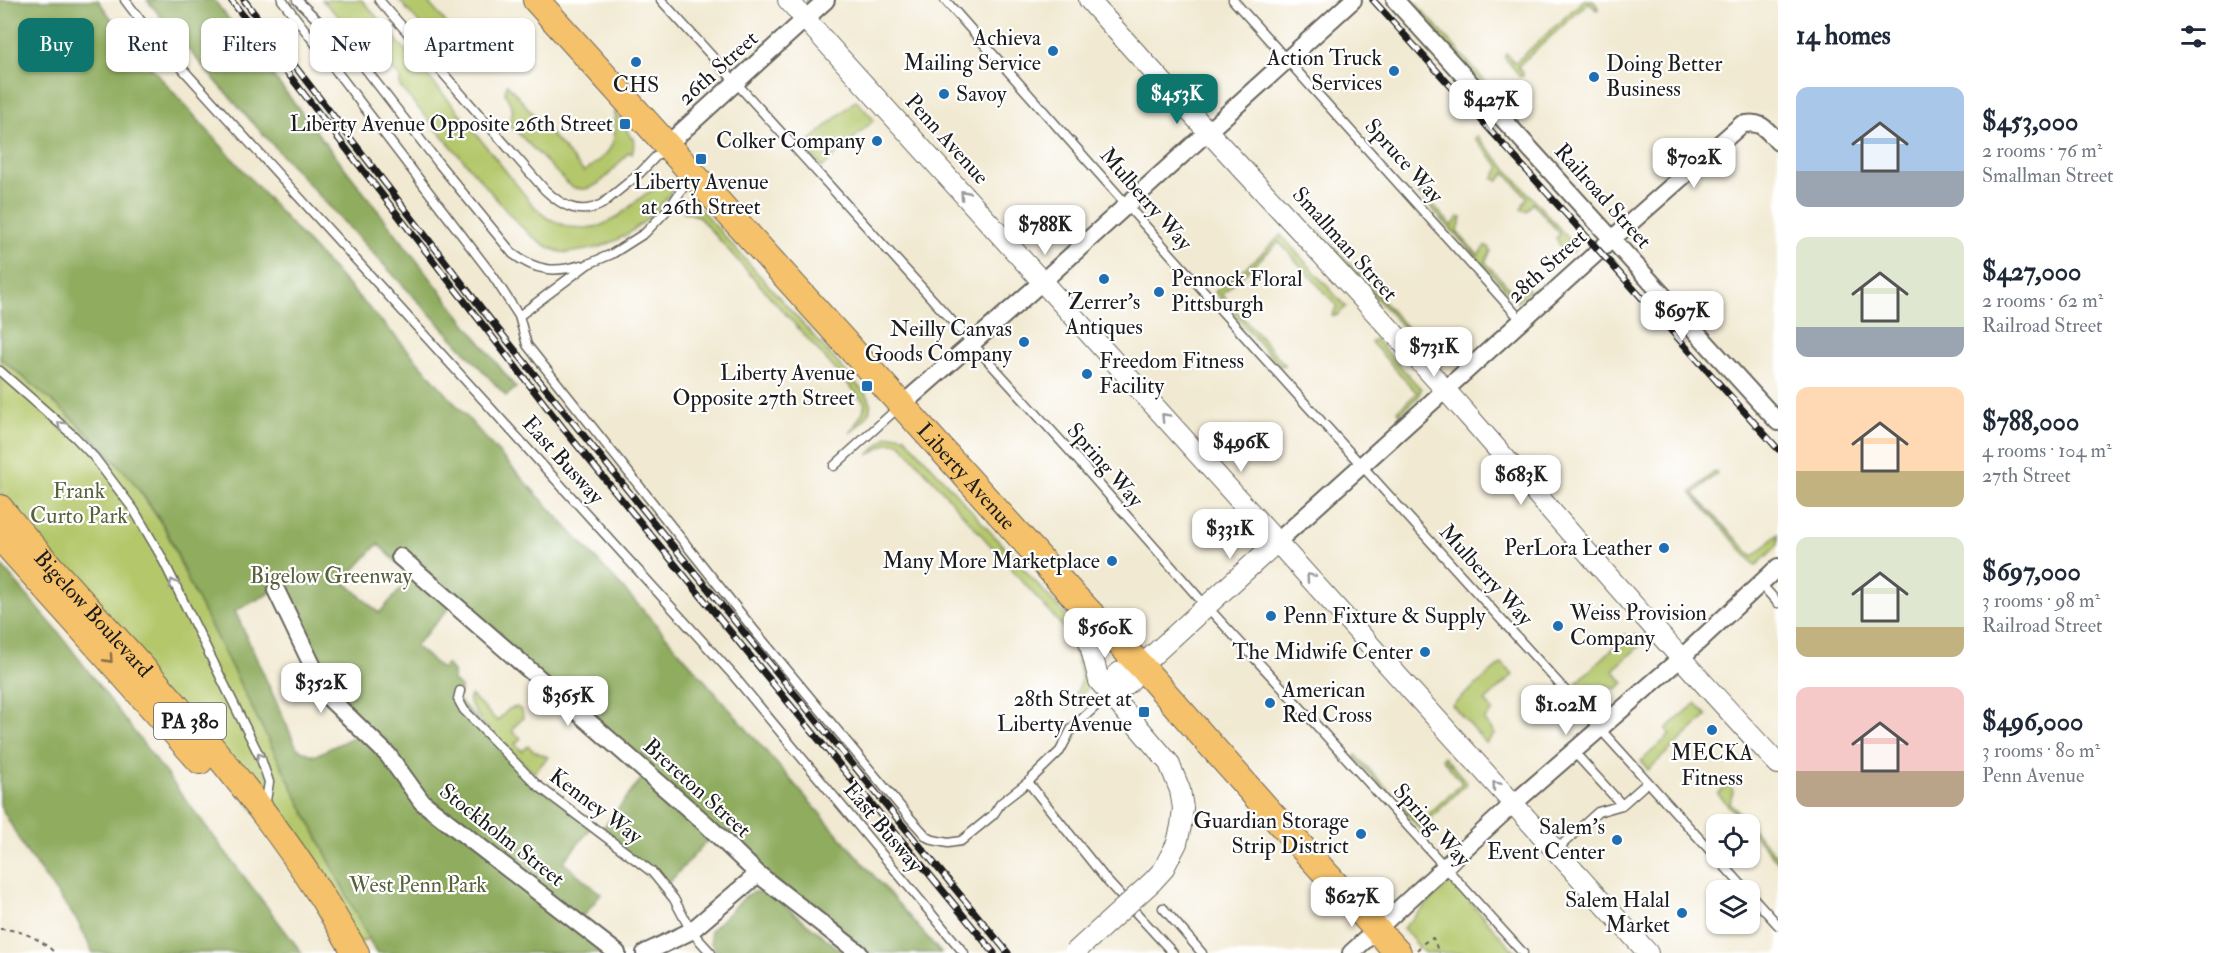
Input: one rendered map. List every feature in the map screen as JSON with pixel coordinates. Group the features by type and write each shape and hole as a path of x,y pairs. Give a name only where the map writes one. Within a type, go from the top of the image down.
{"main road":[{"name":"Liberty Avenue","path":"536,0 1377,929 1408,951"},
{"name":"Bigelow Boulevard","path":"0,508 179,709 264,813 320,893 356,953"},
{"name":"Bigelow Boulevard","path":"0,537 214,777 284,869 337,953"}],"street":[{"name":"Penn Avenue","path":"788,0 1648,953"},
{"name":"26th Street","path":"667,145 826,0"},
{"name":"Smallman Street","path":"1089,0 1445,391 1778,764"},
{"path":"903,404 1043,282 1353,0"},
{"name":"Railroad Street","path":"1395,0 1778,422"},
{"name":"28th Street","path":"1109,693 1121,690 1131,682 1141,666 1741,125 1753,122 1765,128 1778,142"},
{"name":"Brereton Street","path":"400,558 706,824 758,874 859,953"},
{"path":"1351,953 1513,804 1681,658 1778,567"},
{"name":"Stockholm Street","path":"276,590 327,696 388,755 422,802 616,953"},
{"path":"1073,595 1087,633 1099,681 1169,763 1180,789 1183,807 1177,843 1163,870 1074,953"},
{"path":"645,953 691,931 758,874"}],"lane":[{"name":"East Busway","path":"125,0 158,41 733,675 964,953"},
{"path":"282,0 493,276 519,316 527,345 754,630 927,837 940,842 961,841 993,814 1001,802 1028,782 1060,751 1072,728 1109,693"},
{"path":"297,0 361,63 440,165 513,254 525,263 551,271 566,270 612,254 645,233 670,207 693,173"},
{"path":"380,0 545,190 564,206 582,209 595,208 602,204 640,173 667,145"},
{"name":"Spring Way","path":"662,0 1207,606 1523,953"},
{"name":"Mulberry Way","path":"945,0 1323,423 1706,846"},
{"name":"Spruce Way","path":"1233,0 1522,321"},
{"path":"519,316 588,264"},
{"path":"0,371 94,457 115,482 147,531 261,759 269,782 264,813"},
{"path":"834,466 903,404"},
{"path":"1760,583 1778,603"},
{"name":"Kenney Way","path":"460,691 458,699 464,710 537,785 652,872 674,899 691,931 711,953"},
{"path":"1574,752 1622,805"},
{"path":"1028,782 1108,882 1173,953"},
{"path":"1555,850 1598,812 1622,805 1648,782"},
{"name":"Mulberry Way","path":"1726,868 1737,880"},
{"name":"Mulberry Way","path":"1760,905 1778,925"},
{"path":"1163,908 1202,953"}],"path":[{"path":"0,929 22,931 56,953"},
{"path":"1408,951 1433,938 1439,953"}],"green space":[{"path":"0,0 98,0 111,18 106,18 106,72 155,72 653,621 941,953 859,953 715,832 666,886 600,832 646,773 453,604 415,646 442,669 447,664 453,671 453,681 461,687 458,699 537,785 593,826 563,862 601,894 578,923 617,953 376,953 190,585 166,530 132,481 112,458 46,396 0,358","holes":["378,544 412,577 379,613 344,581","276,590 327,696 364,732 314,756 297,748 235,611"]},
{"path":"147,0 214,0 228,18 201,18 201,64 189,50 189,18 162,18"},
{"path":"322,0 362,0 378,18 340,18"},
{"path":"399,0 426,0 442,18 415,18"},
{"path":"1406,0 1413,0 1509,108 1504,108"},
{"path":"1584,0 1593,0 1599,9 1596,10 1589,2 1518,66 1523,73 1523,76 1520,76 1505,55 1507,54 1515,63"},
{"path":"392,35 404,49 404,72 424,72 532,204 547,218 568,227 600,226 616,218 644,195 658,187 656,183 670,182 672,188 670,194 642,224 619,239 594,249 566,253 557,251 534,238 504,208 400,87 400,77 392,69"},
{"path":"208,72 270,72 516,388 506,396"},
{"path":"507,84 584,172 601,159 611,147 615,132 614,111 633,138 632,154 629,152 596,185 579,189 570,186 509,124 513,110 505,93"},
{"path":"856,100 874,120 822,168 805,145"},
{"path":"1477,136 1577,248 1572,253 1560,246 1556,238 1560,234 1533,203 1526,211 1521,209 1527,197 1505,173 1498,181 1493,179 1500,167 1475,139"},
{"path":"1419,189 1452,226 1458,217 1462,218 1457,232 1478,255 1485,246 1489,247 1491,251 1485,262 1513,292 1523,284 1530,291 1517,302 1416,191"},
{"path":"692,207 702,211 869,398 869,413 850,433 863,412 865,403 698,216 684,212"},
{"path":"1319,231 1441,365 1439,366 1317,234"},
{"path":"1281,235 1346,307 1336,316 1332,315 1337,306 1279,242 1222,294 1285,365 1282,366 1278,365 1215,292"},
{"name":"Frank Curto Park","path":"19,312 165,529 190,585 376,953 368,938 360,943 0,494 0,358 62,409 120,467"},
{"path":"1375,339 1421,389 1419,396 1399,414 1397,411 1417,393 1371,342"},
{"path":"888,436 905,437 1076,627 1087,662 1089,687 1067,709 1081,683 1081,674 1069,634 900,443 888,443 868,455"},
{"path":"1715,471 1717,473 1694,494 1753,557 1778,534 1778,545 1756,566 1691,493"},
{"path":"0,564 60,634 302,953 93,953 78,922 25,850 0,805"},
{"path":"1625,634 1630,640 1636,635 1643,643 1613,670 1624,683 1616,689 1605,685 1583,700 1571,688 1622,640"},
{"path":"1502,663 1513,675 1485,701 1493,711 1484,720 1495,734 1486,743 1452,705"},
{"path":"471,695 497,721 509,709 517,707 522,711 523,718 513,728 513,732 521,738 515,744 522,751 528,746 548,757 534,773 481,720 469,701"},
{"path":"1696,703 1707,716 1648,770 1641,761 1670,735 1666,729"},
{"path":"1356,755 1419,823 1462,783 1442,758 1444,756 1467,783 1420,829 1354,757"},
{"path":"1729,784 1733,791 1730,803 1740,814 1736,814 1718,794"},
{"path":"1760,837 1778,855 1778,862 1760,842"},
{"path":"1451,881 1516,953 1424,953 1403,928"},
{"path":"753,892 770,894 844,953 719,953 711,943 710,931"}],"railway":[{"path":"231,0 563,428 994,953"},
{"path":"244,0 485,313 667,539 1008,953"},
{"path":"1373,0 1778,449"}],"place":[{"name":"Achieva Mailing Service","path":"1053,51"},
{"name":"CHS","path":"636,62"},
{"name":"Action Truck Services","path":"1394,71"},
{"name":"Doing Better Business","path":"1594,77"},
{"name":"Savoy","path":"944,94"},
{"name":"Liberty Avenue Opposite 26th Street","path":"625,124"},
{"name":"Colker Company","path":"877,141"},
{"name":"Liberty Avenue at 26th Street","path":"701,159"},
{"name":"Zerrer's Antiques","path":"1104,279"},
{"name":"Pennock Floral Pittsburgh","path":"1159,292"},
{"name":"Neilly Canvas Goods Company","path":"1024,342"},
{"name":"Freedom Fitness Facility","path":"1087,374"},
{"name":"Liberty Avenue Opposite 27th Street","path":"867,386"},
{"name":"PerLora Leather","path":"1664,548"},
{"name":"Many More Marketplace","path":"1112,561"},
{"name":"Penn Fixture & Supply","path":"1271,616"},
{"name":"Weiss Provision Company","path":"1558,626"},
{"name":"The Midwife Center","path":"1425,652"},
{"name":"American Red Cross","path":"1270,703"},
{"name":"28th Street at Liberty Avenue","path":"1144,712"},
{"name":"MECKA Fitness","path":"1712,730"},
{"name":"Guardian Storage Strip District","path":"1361,834"},
{"name":"Salem's Event Center","path":"1617,840"},
{"name":"Salem Halal Market","path":"1682,913"}],"park label":[{"name":"Bigelow Greenway","path":"331,576"},
{"name":"West Penn Park","path":"418,885"}]}
